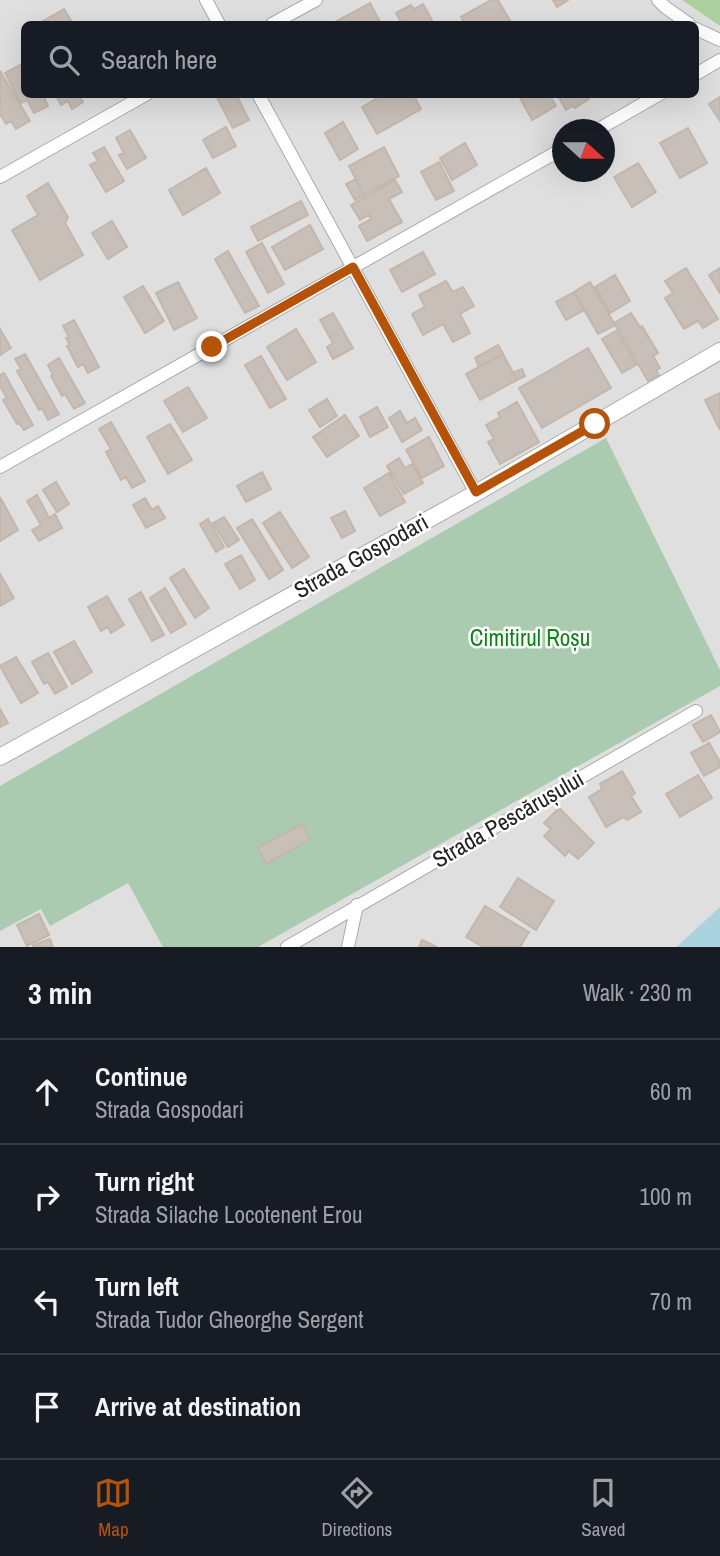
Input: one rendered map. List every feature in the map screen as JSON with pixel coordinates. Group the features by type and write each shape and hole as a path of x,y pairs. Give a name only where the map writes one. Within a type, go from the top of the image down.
{"street":[{"path":"206,0 217,21"},
{"path":"278,21 316,0"},
{"path":"658,0 685,21"},
{"path":"699,31 720,40"},
{"path":"699,72 720,60"},
{"path":"0,177 140,98"},
{"path":"260,98 476,492"},
{"path":"615,120 653,98"},
{"path":"0,467 552,155"},
{"name":"Strada Gospodari","path":"0,757 476,492 720,351"},
{"name":"Strada Pescărușului","path":"287,947 696,711"},
{"path":"348,947 357,905"}],"shaded area":[{"path":"0,0 682,0 720,26 720,907 676,947 0,947"}],"green space":[{"path":"682,0 720,0 720,26"},
{"name":"Cimitirul Roșu","path":"606,438 720,670 720,686 258,947 163,947 128,883 50,926 41,909 0,931 0,786"}],"water":[{"path":"720,907 720,947 676,947"}],"building":[{"path":"491,0 498,0 510,21 463,21 461,17"},
{"path":"553,0 568,0 557,7"},
{"path":"370,3 379,21 337,21"},
{"path":"423,4 432,21 400,21 396,13 411,5 414,9"},
{"path":"64,9 71,21 43,21"},
{"path":"21,65 21,98 45,98 48,106 34,113 27,100 21,103 5,73"},
{"path":"0,71 30,121 16,129 11,121 6,124 0,114"},
{"path":"720,97 720,121 709,104"},
{"path":"57,98 80,98 83,102 72,109 68,101 61,105"},
{"path":"217,98 238,98 249,120 233,128"},
{"path":"377,98 415,98 421,109 377,134 362,107"},
{"path":"520,98 551,98 556,106 532,120"},
{"path":"559,98 588,98 575,108 573,106 566,110"},
{"path":"343,122 358,149 340,160 325,133"},
{"path":"226,127 236,146 213,158 203,140"},
{"path":"688,128 707,163 680,178 660,143"},
{"path":"130,130 146,158 127,169 119,155 124,153 116,138"},
{"path":"465,143 477,165 452,180 440,158"},
{"path":"104,147 124,181 106,192 90,165 98,161 93,153"},
{"path":"384,147 399,176 364,195 349,166"},
{"path":"439,162 454,191 436,200 421,172"},
{"path":"638,163 656,192 632,207 615,176"},
{"path":"206,168 220,193 183,215 169,190"},
{"path":"356,179 364,195 355,200 346,184"},
{"path":"395,180 402,192 389,199 402,222 367,241 359,226 371,219 369,215 360,220 351,205"},
{"path":"48,183 68,217 65,223 83,255 40,280 12,230 38,215 27,196"},
{"path":"301,201 308,215 258,241 251,227"},
{"path":"112,221 127,247 108,259 92,233"},
{"path":"310,225 323,249 285,270 272,247"},
{"path":"262,243 284,284 268,293 246,252"},
{"path":"228,251 259,306 245,313 215,259"},
{"path":"423,252 435,274 402,292 390,270"},
{"path":"686,268 718,319 703,328 698,321 684,329 665,298 673,293 665,281"},
{"path":"720,268 720,293 709,275"},
{"path":"615,275 630,301 610,313 595,287"},
{"path":"446,281 453,292 463,287 474,306 460,314 470,333 453,342 443,324 423,335 412,314 425,307 419,295"},
{"path":"178,282 197,318 174,330 156,293"},
{"path":"590,282 615,325 598,334 574,292"},
{"path":"143,286 164,321 145,333 124,297"},
{"path":"574,292 584,310 566,320 556,302"},
{"path":"333,313 353,348 333,359 327,347 333,343 320,320"},
{"path":"631,313 658,353 653,356 660,368 656,370 659,375 648,381 614,323"},
{"path":"74,320 99,367 88,373 83,364 78,367 67,346 70,345 66,338 69,337 63,326"},
{"path":"0,329 11,348 0,355"},
{"path":"296,329 316,362 287,380 267,347"},
{"path":"616,331 636,365 622,373 602,339"},
{"path":"498,345 503,354 479,367 475,358"},
{"path":"588,348 611,388 542,428 519,388"},
{"path":"25,354 59,414 48,420 42,408 39,410 17,371 21,369 15,359"},
{"path":"503,354 517,380 480,400 466,374"},
{"path":"261,356 286,399 270,408 245,365"},
{"path":"59,358 85,403 74,409 65,394 62,396 51,376 53,375 48,365"},
{"path":"522,369 525,376 517,380 513,373"},
{"path":"4,373 33,425 24,430 17,424 3,400 7,398 0,386 0,375"},
{"path":"188,387 207,418 183,432 164,401"},
{"path":"720,393 720,430 705,400"},
{"path":"327,399 337,416 320,427 309,410"},
{"path":"517,402 539,442 500,464 488,442 494,439 486,425 500,417 498,413"},
{"path":"377,407 388,427 370,437 360,417"},
{"path":"400,411 407,423 415,418 422,430 402,442 389,418"},
{"path":"345,415 359,436 327,457 313,437"},
{"path":"111,422 145,481 132,488 126,477 121,480 106,452 111,449 99,429"},
{"path":"170,424 192,460 168,474 147,437"},
{"path":"429,437 444,466 422,478 406,450"},
{"path":"399,458 405,468 412,464 423,483 404,494 387,466"},
{"path":"262,472 271,489 246,502 237,486"},
{"path":"389,473 405,502 380,516 364,488"},
{"path":"56,482 69,504 57,512 43,490"},
{"path":"37,495 49,518 55,514 62,528 39,541 32,530 41,525 27,501"},
{"path":"0,497 18,530 0,541"},
{"path":"145,498 152,510 158,506 165,518 146,528 133,505"},
{"path":"345,511 355,531 342,538 331,518"},
{"path":"280,512 309,557 292,568 263,523"},
{"path":"224,517 239,540 228,547 213,523"},
{"path":"208,519 224,547 216,552 200,524"},
{"path":"252,519 283,570 269,579 237,528"},
{"path":"241,555 255,580 240,589 225,564"},
{"path":"184,569 209,608 195,618 170,578"},
{"path":"0,574 14,598 0,606"},
{"path":"165,588 186,624 171,633 150,598"},
{"path":"141,592 164,635 152,641 129,599"},
{"path":"107,596 124,625 111,633 108,627 101,631 88,607"},
{"path":"74,641 92,672 72,684 54,652"},
{"path":"48,653 67,687 55,694 48,682 44,684 32,662"},
{"path":"16,657 38,693 21,703 0,666"},
{"path":"0,709 8,723 0,727"},
{"path":"711,715 720,732 703,742 693,725"},
{"path":"709,743 720,767 704,776 691,753"},
{"path":"622,771 635,793 631,796 641,812 627,820 624,817 606,827 589,797 602,789 600,784"},
{"path":"698,775 712,798 680,817 666,794"},
{"path":"559,808 594,843 578,859 569,851 565,856 544,836 551,829 544,823"},
{"path":"302,824 310,839 266,864 258,847"},
{"path":"518,878 554,901 536,930 500,907"},
{"path":"485,906 529,932 520,947 483,947 466,937"},
{"path":"39,914 49,935 27,946 17,925"},
{"path":"50,939 53,947 33,945"},
{"path":"422,940 437,947 419,947"}],"route":[{"path":"212,347 353,267 476,492 595,424"}]}
